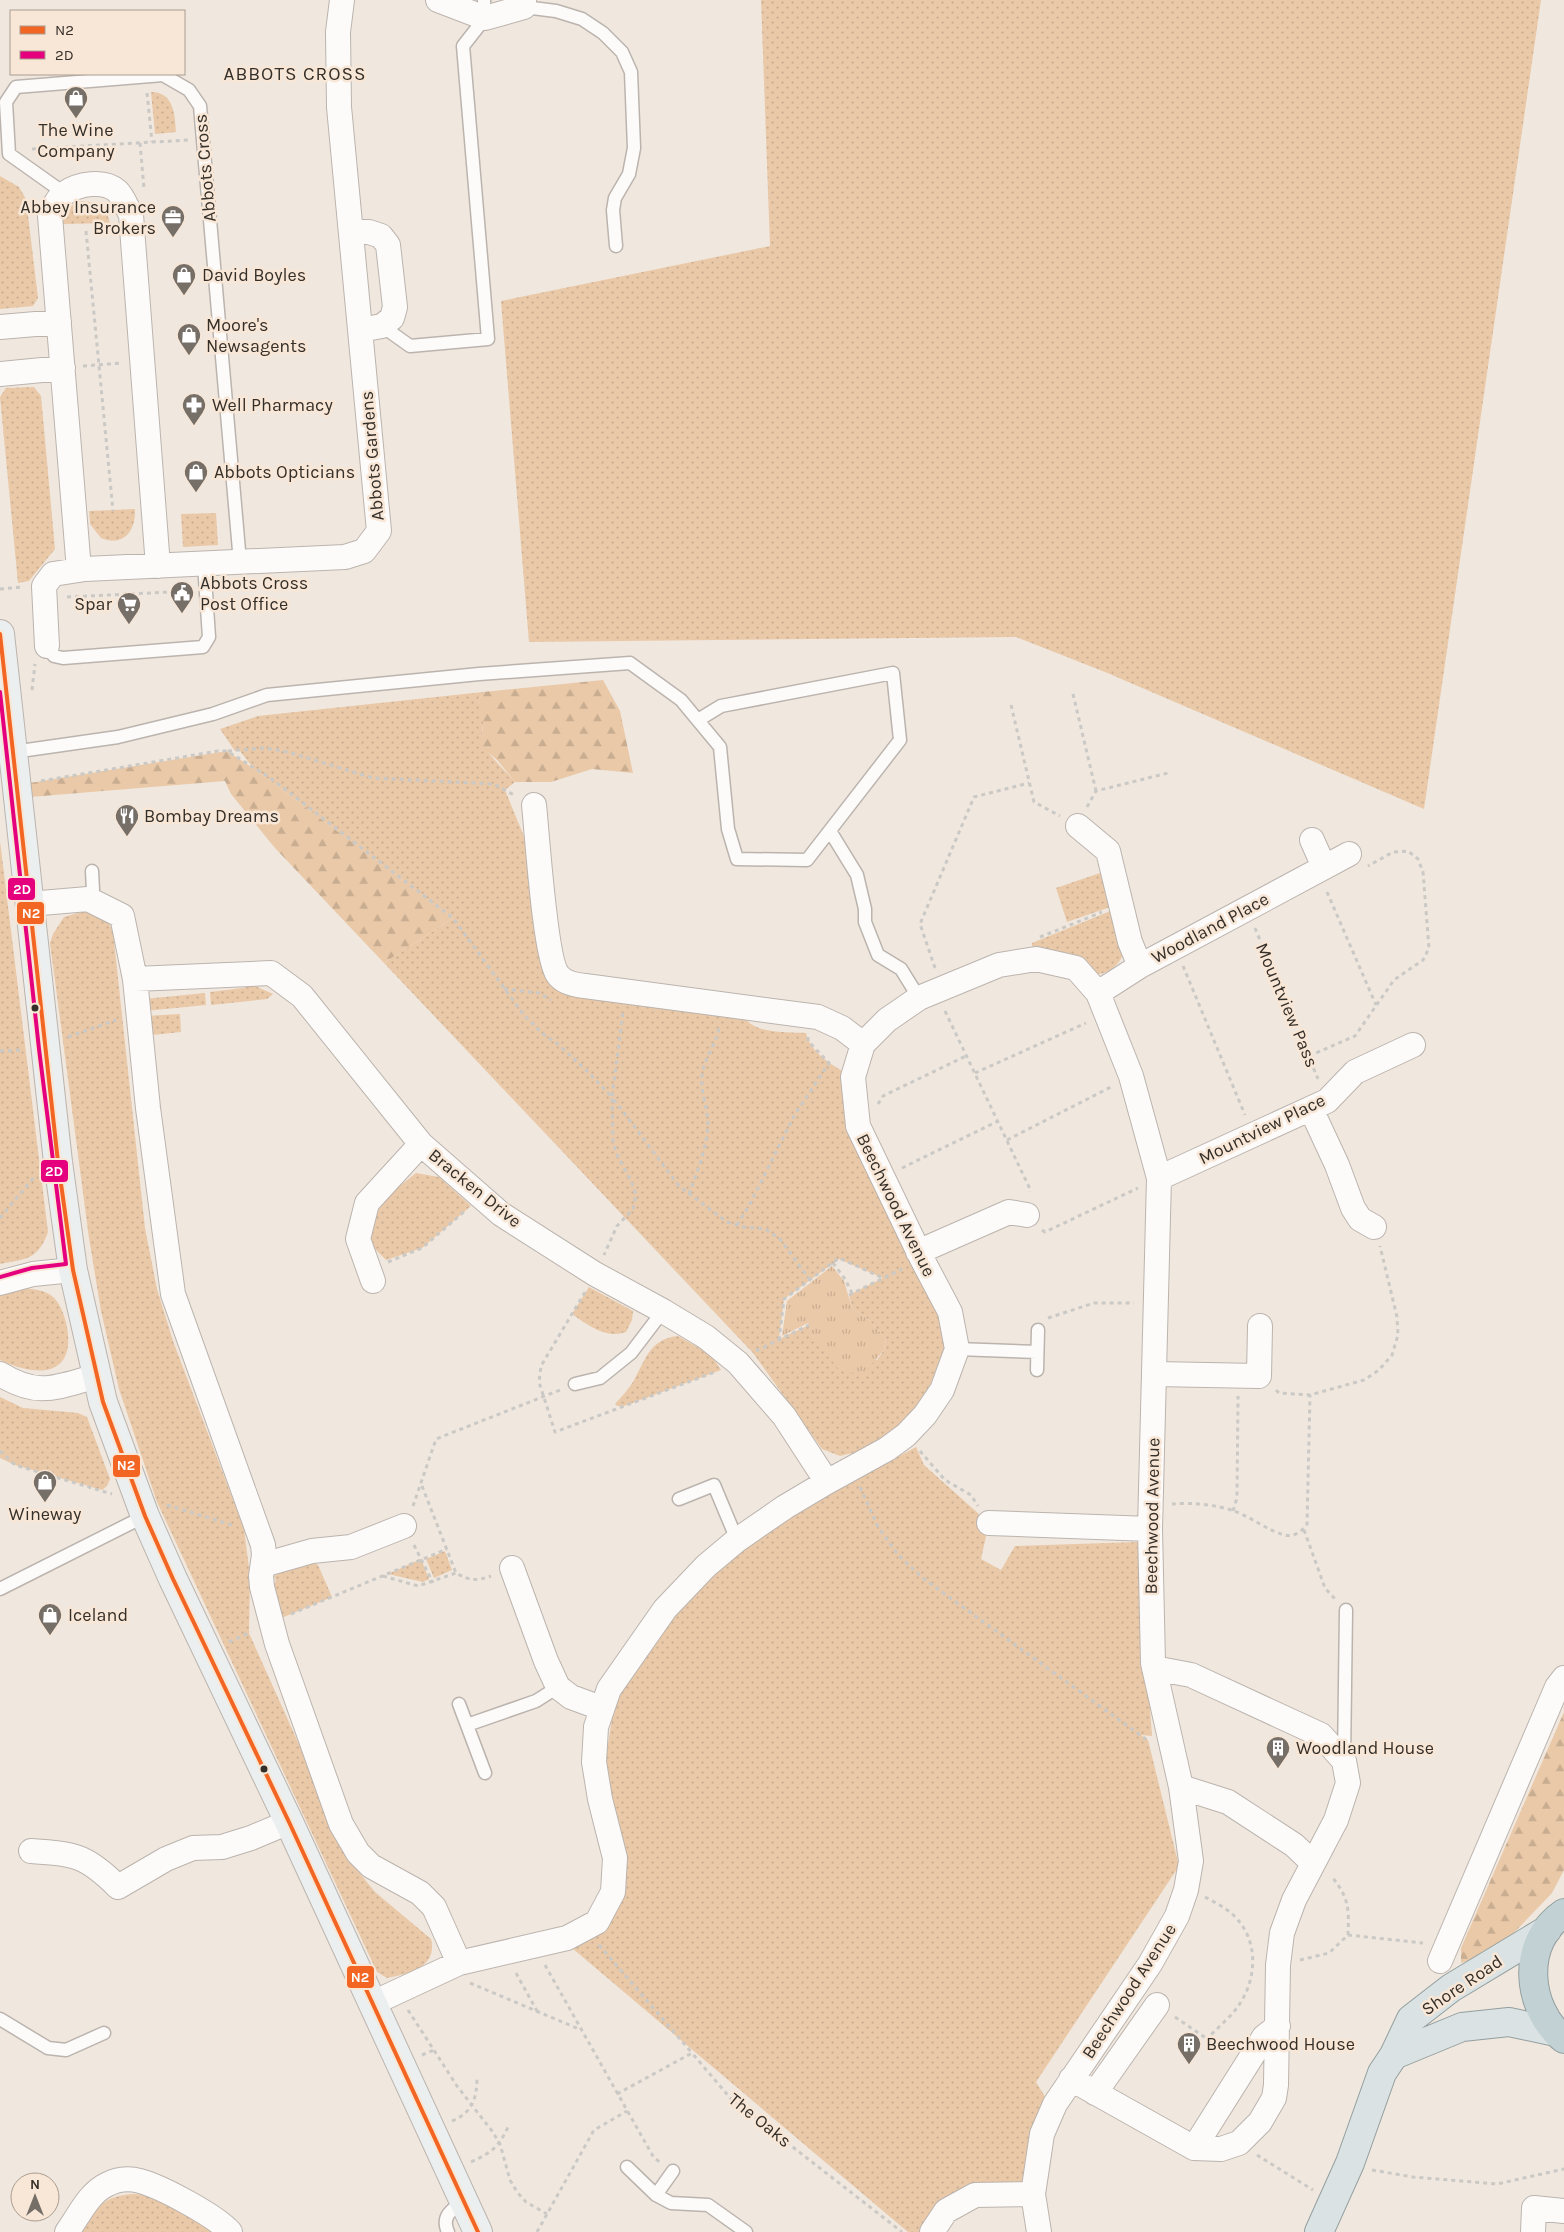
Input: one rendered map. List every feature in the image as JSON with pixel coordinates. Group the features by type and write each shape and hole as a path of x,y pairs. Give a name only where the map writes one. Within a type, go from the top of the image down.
{"highway":[{"path":"1555,1922 1536,1950 1532,1972 1534,1994 1542,2014 1560,2036"}],"main road":[{"path":"0,634 44,1048 73,1270 97,1376 111,1425 145,1516 207,1652 289,1822 385,1998 432,2130 478,2232"},
{"name":"Shore Road","path":"1319,2232 1350,2163 1382,2073 1394,2055 1411,2019 1451,1988 1555,1922"},
{"name":"Shore Road","path":"1394,2055 1462,2027 1509,2022 1560,2036"}],"street":[{"name":"Abbots Gardens","path":"47,646 44,586 53,574 79,570 345,557 364,551 380,531 371,328 351,232 339,107 338,32 342,0"},
{"path":"438,0 484,9 524,4"},
{"path":"79,570 50,216 54,205 64,193 86,184 106,185 118,191 131,215 158,566"},
{"path":"351,232 369,232 381,236 388,245 395,307 392,318 371,328"},
{"path":"0,327 59,322"},
{"path":"0,374 63,368"},
{"path":"534,805 549,950 558,975 570,984 809,1016 831,1022 863,1044"},
{"path":"1078,826 1108,851 1130,942 1140,966"},
{"path":"1312,840 1325,878"},
{"name":"Woodland Place","path":"1102,1003 1140,966 1247,909 1325,878 1354,862"},
{"path":"29,904 88,899 122,916 135,979 148,1108 173,1294 261,1539 264,1555 261,1576 262,1587 271,1623 340,1824 358,1853 371,1866 420,1893 434,1907 449,1967"},
{"name":"Beechwood Avenue","path":"385,1998 449,1967 567,1938 586,1930 597,1922 613,1892 615,1858 600,1799 594,1762 596,1726 609,1689 665,1609 706,1566 737,1540 827,1482 887,1449 906,1435 925,1415 942,1390 956,1349 950,1312 920,1255 858,1126 853,1077 863,1044 887,1020 932,993 999,965 1036,959 1076,968 1102,1003 1131,1076 1158,1178 1150,1606 1154,1668 1181,1787 1191,1861 1186,1890 1177,1916 1150,1964 1055,2104 1042,2134 1033,2194 1039,2232"},
{"name":"Bracken Drive","path":"135,979 271,972 302,996 421,1144 501,1214 595,1274 664,1311 706,1337 738,1364 784,1416 827,1482"},
{"name":"Mountview Place","path":"1158,1178 1319,1105 1356,1072 1414,1045"},
{"path":"1319,1105 1337,1165 1353,1208 1360,1220 1374,1227"},
{"path":"371,1275 358,1239 367,1203 421,1144"},
{"path":"920,1255 1008,1212 1027,1215"},
{"path":"0,1283 33,1274 73,1270"},
{"path":"1155,1374 1249,1376 1260,1326"},
{"path":"0,1374 17,1384 34,1390 97,1376"},
{"path":"989,1523 1150,1529"},
{"path":"263,1565 312,1551 351,1547 404,1526"},
{"path":"512,1568 546,1661 558,1687 571,1697 601,1708"},
{"path":"1071,2079 1194,2148 1221,2149 1239,2143 1260,2122 1274,2098 1278,2026 1278,1965 1282,1933 1294,1900 1336,1820 1348,1783 1344,1761 1321,1735 1191,1675 1154,1668"},
{"path":"1442,1957 1558,1687 1564,1678"},
{"path":"1181,1787 1228,1802 1294,1845 1313,1863"},
{"path":"31,1851 82,1858 101,1870 118,1887 166,1859 193,1848 222,1847 252,1838 289,1822"},
{"path":"1095,2093 1157,2005"},
{"path":"1194,2148 1264,2037 1278,2026"},
{"path":"67,2232 95,2194 104,2186 125,2179 139,2181 156,2188 213,2217 230,2232"},
{"path":"932,2232 946,2211 975,2195 1033,2194"},
{"path":"1533,2232 1534,2208 1564,2211"}],"lane":[{"path":"524,4 556,10 582,20 603,33 622,52 631,72 634,148 629,174 614,204 616,246"},
{"path":"371,328 410,346 488,339 463,46 484,9"},
{"name":"Abbots Cross","path":"9,150 6,102 16,87 163,75 188,90 200,106 240,562"},
{"path":"9,150 9,154 64,193"},
{"path":"47,646 54,656 63,658 203,647 209,637 204,564"},
{"path":"13,752 118,737 213,714 267,695 479,674 630,663 681,700 720,747 728,828 737,858 807,860 900,740 893,673 721,706 698,720"},
{"path":"830,831 857,875 865,909 865,922 878,955 901,969 932,993"},
{"path":"88,899 93,890 92,871"},
{"path":"575,1384 600,1378 631,1353 664,1311"},
{"path":"1037,1370 1038,1330"},
{"path":"956,1349 1037,1352"},
{"path":"679,1499 714,1485 737,1540"},
{"path":"0,1589 145,1516"},
{"path":"1344,1761 1346,1610"},
{"path":"467,1726 536,1701 558,1687"},
{"path":"459,1704 485,1773"},
{"path":"0,2019 48,2048 66,2050 104,2033"},
{"path":"627,2167 656,2195 671,2202 708,2205 745,2232"},
{"path":"656,2195 673,2171"},
{"path":"448,2232 445,2222 448,2214 454,2207 464,2202"}],"path":[{"path":"146,77 152,142"},
{"path":"9,150 203,138"},
{"path":"86,231 113,511"},
{"path":"63,368 143,362"},
{"path":"44,598 206,590"},
{"path":"1011,705 1034,802 1078,826 1096,791 1072,694"},
{"path":"17,785 218,751 265,748 280,750 374,778 494,784 534,805"},
{"path":"227,751 269,777 453,918 523,1014 543,1034 559,1045 612,1096 679,1186 727,1222 765,1230 780,1239 810,1280"},
{"path":"1096,791 1168,773"},
{"path":"1030,784 974,797 920,924 932,993 975,1073 1030,1190 1027,1215 1045,1232 1158,1178"},
{"path":"1309,1056 1356,1036 1394,980 1423,960 1429,948 1423,872 1418,859 1408,851 1393,852 1354,862"},
{"path":"1325,878 1376,1006"},
{"path":"1032,940 1121,904"},
{"name":"Mountview Pass","path":"1247,909 1309,1056 1319,1105"},
{"path":"1176,947 1253,1136"},
{"path":"975,1073 1102,1003"},
{"path":"595,1274 617,1226 633,1209 636,1195 616,1153 612,1140 612,1096 623,1010"},
{"path":"44,1048 77,1033 139,1012"},
{"path":"809,1016 808,1041 841,1073 853,1077"},
{"path":"689,1194 702,1158 708,1123 701,1077 705,1059 719,1032"},
{"path":"858,1126 868,1118 883,1096 966,1056"},
{"path":"737,1225 750,1204 794,1116 829,1063"},
{"path":"1007,1140 1131,1076"},
{"path":"883,1178 998,1121"},
{"path":"371,1275 422,1248 451,1225 481,1196"},
{"path":"1234,1511 1237,1498 1249,1376 1279,1393 1310,1395 1364,1380 1379,1370 1392,1355 1398,1334 1397,1317 1374,1227"},
{"path":"833,1263 845,1279 850,1294 883,1278 920,1255"},
{"path":"779,1340 784,1299 839,1258 883,1278"},
{"path":"1038,1330 1048,1318 1094,1303 1157,1303"},
{"path":"433,1582 404,1526 421,1485 436,1439 575,1384"},
{"path":"1151,1506 1177,1503 1234,1511 1285,1535 1297,1534 1304,1530 1307,1524 1310,1395"},
{"path":"906,1435 945,1480 972,1495 989,1523"},
{"path":"851,1468 878,1527 898,1556 924,1579 1148,1740 1170,1737"},
{"path":"421,1485 456,1573 466,1579 477,1581 512,1568"},
{"path":"1304,1530 1325,1588 1346,1610"},
{"path":"207,1652 447,1549"},
{"path":"382,1576 418,1586 456,1573"},
{"path":"1253,1964 1278,1965 1329,1953 1348,1934 1349,1912 1344,1892 1330,1875 1313,1863"},
{"path":"1186,1890 1204,1896 1232,1914 1247,1933 1252,1950 1253,1964 1250,1985 1239,2006 1207,2039"},
{"name":"The Oaks","path":"586,1930 731,2099 902,2232"},
{"path":"1348,1934 1422,1943 1442,1957"},
{"path":"534,1946 654,2158 673,2171"},
{"path":"505,1952 538,2012"},
{"path":"449,1967 538,2012 580,2029"},
{"path":"385,1998 444,2067 500,2144 510,2180 518,2192 526,2202 547,2214"},
{"path":"1157,2005 1247,2066"},
{"path":"617,2094 692,2053"},
{"path":"432,2130 463,2117 472,2104 477,2088 477,2076"},
{"path":"537,2232 594,2130 627,2111"},
{"path":"476,2160 492,2152 500,2144 508,2127"},
{"path":"1239,2143 1318,2193"},
{"path":"1369,2170 1413,2177 1497,2184 1564,2169"}],"green space":[{"path":"761,0 1541,0 1424,809 1105,672 1016,637 529,642 501,301 770,246"},
{"path":"151,92 159,93 169,100 174,112 176,132 155,134"},
{"path":"0,176 19,187 26,199 38,298 33,306 0,309"},
{"path":"81,201 98,203 107,213 110,223 63,224 64,216 68,210"},
{"path":"34,387 41,396 55,549 29,581 18,583 0,397 6,388"},
{"path":"135,509 131,530 122,539 109,540 101,538 90,524 89,511"},
{"path":"216,513 218,545 183,547 181,514"},
{"path":"603,680 620,711 633,773 592,769 551,782 515,782 498,761 480,745 483,719 478,703 483,692"},
{"path":"483,692 479,705 483,720 482,734 485,747 515,782 505,790 525,839 542,964 594,999 746,1019 751,1024 765,1030 806,1033 818,1054 853,1077 851,1128 938,1301 945,1345 919,1415 869,1449 840,1456 822,1449 753,1353 384,963 453,918 253,768 240,751 235,751 220,729 258,716","holes":["839,1259 883,1278 849,1295 852,1308 869,1320 886,1339 884,1350 877,1360 814,1338 809,1325 779,1339 784,1299"]},
{"path":"227,751 253,768 453,918 384,963 275,848 231,794 225,781 18,798 17,785"},
{"path":"0,841 48,1232 40,1248 30,1257 0,1264"},
{"path":"1103,872 1113,906 1067,922 1056,888"},
{"path":"1113,910 1124,952 1117,964 1102,974 1092,973 1032,946 1032,943"},
{"path":"85,911 103,917 109,923 113,932 145,1228 157,1289 173,1341 244,1529 250,1576 249,1633 353,1865 375,1892 431,1939 432,1949 426,1963 404,1974 387,1978 377,1972 157,1502 119,1389 101,1311 89,1238 50,943 53,934 64,917"},
{"path":"253,985 273,994 267,999 211,1005 210,992"},
{"path":"205,993 206,1005 145,1011 144,999"},
{"path":"180,1014 181,1032 152,1035 145,1016"},
{"path":"416,1173 439,1177 471,1206 422,1248 386,1260 368,1242 368,1224 392,1192"},
{"path":"832,1266 844,1281 852,1308 869,1320 886,1339 884,1350 863,1374 840,1371 814,1338 808,1323 782,1336 787,1301"},
{"path":"589,1287 633,1311 632,1320 626,1332 611,1334 597,1330 572,1314"},
{"path":"26,1288 43,1291 52,1296 60,1306 65,1319 68,1344 65,1356 59,1364 50,1369 26,1369 0,1360 0,1296 13,1290"},
{"path":"678,1336 711,1355 721,1370 624,1406 617,1406 615,1404 631,1385 654,1346 660,1341"},
{"path":"0,1397 23,1408 78,1413 87,1417 110,1479 107,1486 102,1490 15,1465 0,1458"},
{"path":"916,1447 924,1465 989,1523 981,1559 1001,1570 1015,1546 1138,1542 1152,1736 1141,1735 1148,1740 1179,1866 1036,2082 1053,2110 1033,2194 987,2195 934,2232 908,2232 566,1943 602,1923 605,1763 614,1706 664,1619 767,1527"},
{"path":"445,1551 452,1570 434,1578 426,1559"},
{"path":"421,1559 429,1579 423,1582 388,1574"},
{"path":"304,1563 318,1565 332,1597 279,1619 273,1586 276,1581 274,1576"},
{"path":"1564,1712 1564,1870 1552,1893 1507,1940 1489,1954 1461,1963 1461,1948"},
{"path":"133,2194 148,2195 217,2232 80,2232 101,2205 114,2197"}],"transit line":[{"name":"N2","path":"0,634 58,1162 73,1270 103,1402 145,1516 173,1579 289,1822 478,2232"},
{"name":"2D","path":"0,692 39,1049 66,1264 32,1268 0,1277"}],"place":[{"name":"The Wine Company","path":"76,119"},
{"name":"Abbey Insurance Brokers","path":"173,238"},
{"name":"David Boyles","path":"184,296"},
{"name":"Moore's Newsagents","path":"189,356"},
{"name":"Well Pharmacy","path":"194,426"},
{"name":"Abbots Opticians","path":"196,493"},
{"name":"Abbots Cross Post Office","path":"182,614"},
{"name":"Spar","path":"129,625"},
{"name":"Bombay Dreams","path":"127,837"},
{"name":"Wineway","path":"45,1503"},
{"name":"Iceland","path":"50,1636"},
{"name":"Woodland House","path":"1278,1769"},
{"name":"Beechwood House","path":"1189,2065"}],"district":[{"name":"ABBOTS CROSS","path":"295,74"}]}
